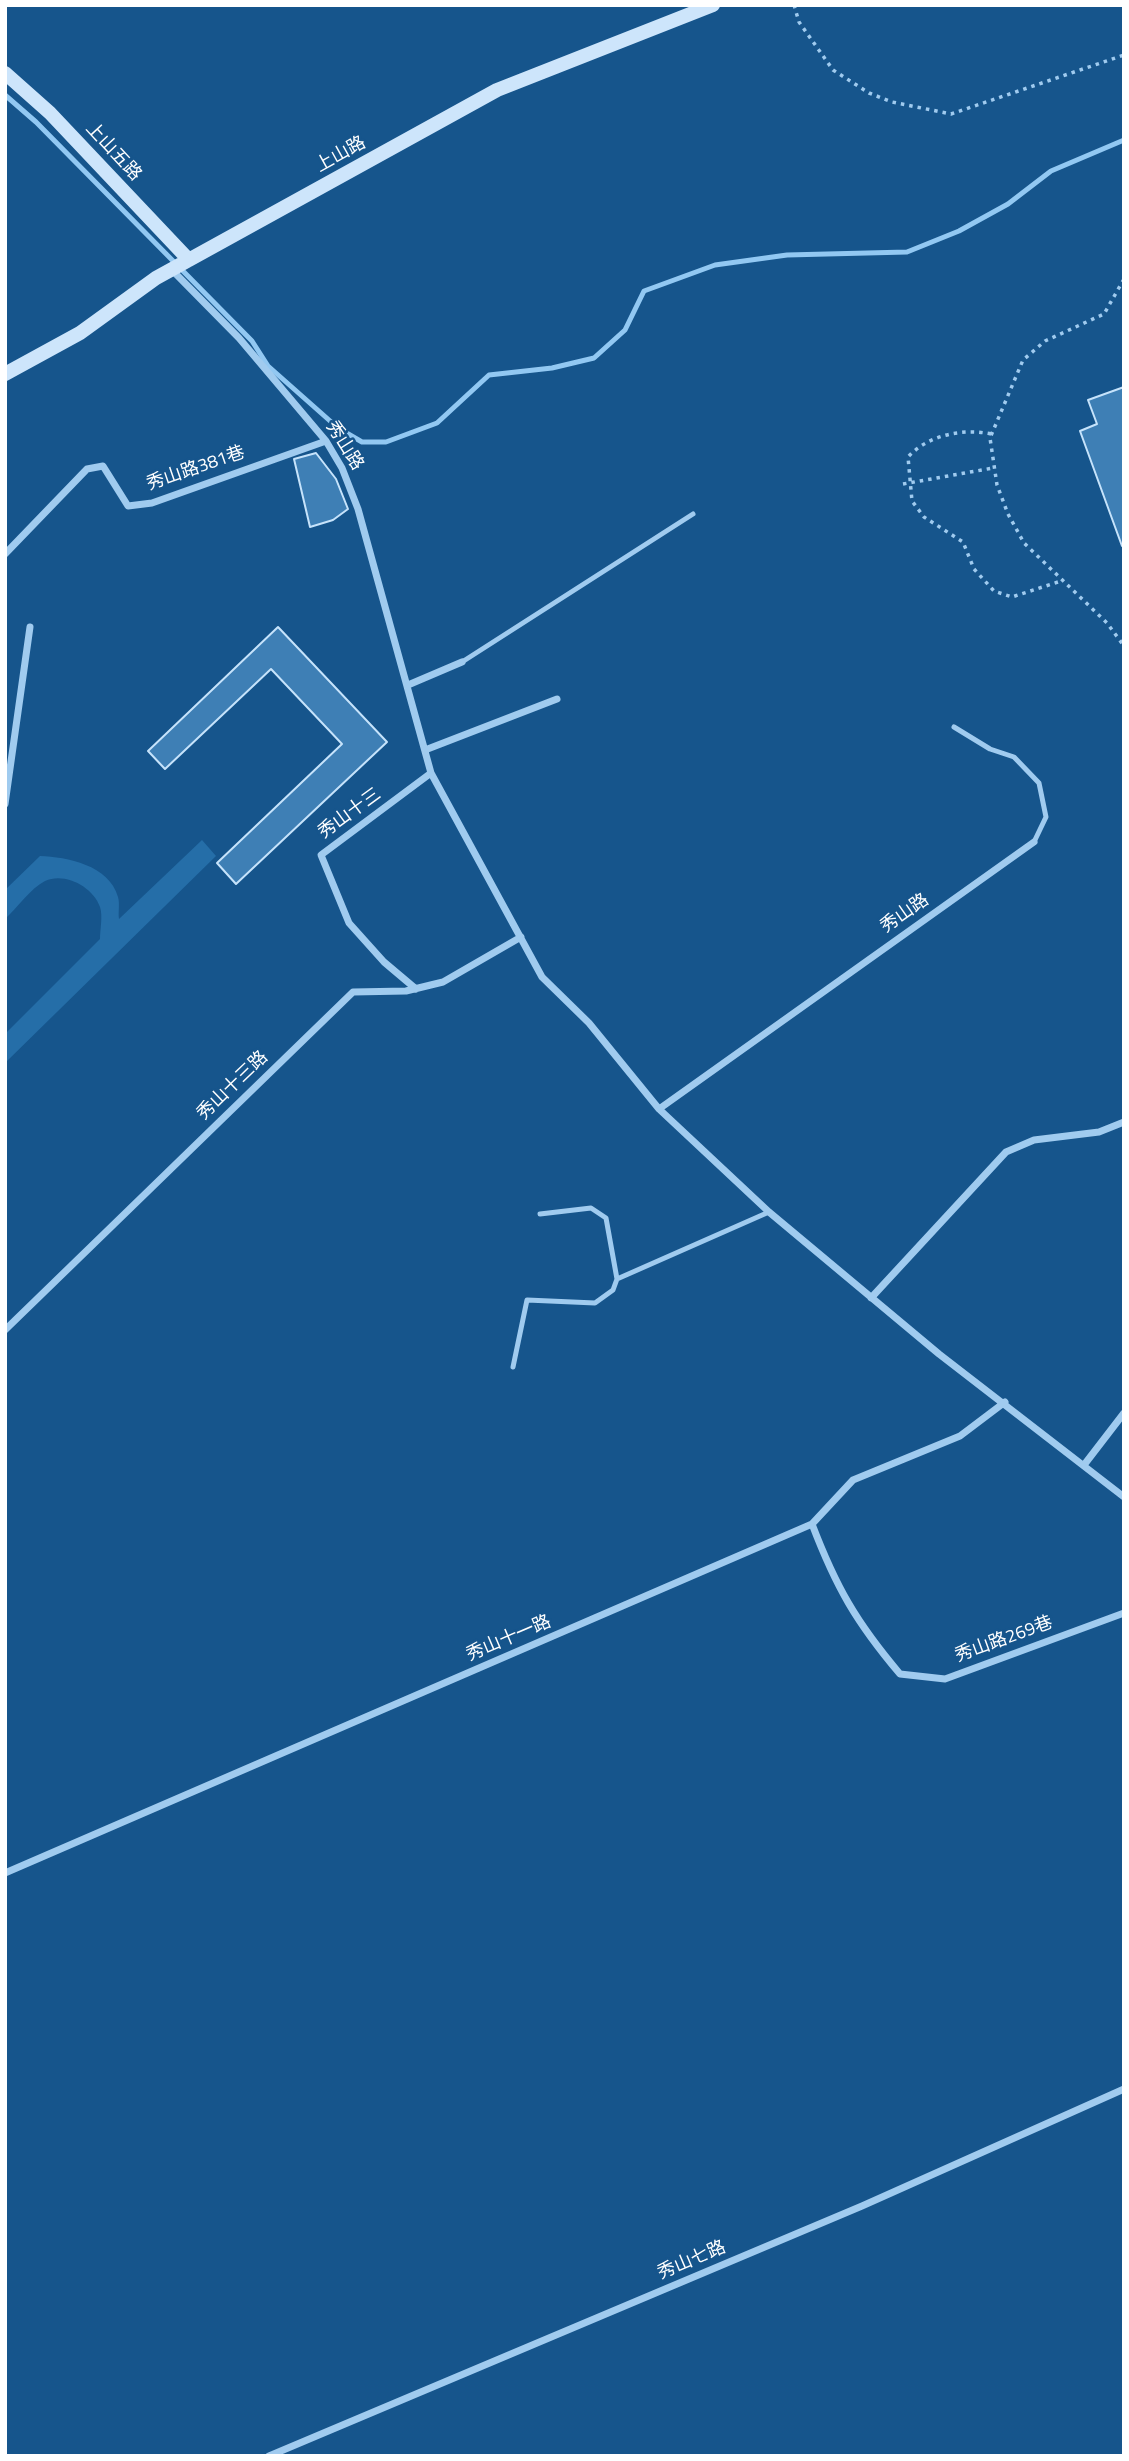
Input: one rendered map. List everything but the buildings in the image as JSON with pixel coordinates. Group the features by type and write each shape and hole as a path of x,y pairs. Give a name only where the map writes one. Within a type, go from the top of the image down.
{"street":[{"name":"上山路","path":"5,374 80,334 180,266 498,90 713,5"},
{"name":"上山五路","path":"5,73 50,113 180,266"},
{"name":"秀山路","path":"180,266 326,441 342,467 357,507 431,773 542,977 589,1023 659,1109 769,1212 871,1298 1124,1497"},
{"name":"秀山路381巷","path":"5,554 87,469 103,466 128,506 152,503 326,441"},
{"path":"5,804 30,627"},
{"path":"408,685 462,662"},
{"path":"425,750 557,699"},
{"name":"秀山十三","path":"416,989 384,962 349,923 321,855 431,773"},
{"name":"秀山路","path":"659,1109 1034,842"},
{"name":"秀山十三路","path":"5,1329 353,992 416,989 443,982 521,937"},
{"path":"871,1298 1006,1152 1034,1140 1100,1132 1124,1122"},
{"name":"秀山十一路","path":"5,1873 812,1524 853,1479 960,1436 1006,1402"},
{"path":"1084,1465 1124,1413"},
{"name":"秀山路269巷","path":"812,1524 832,1577 863,1631 900,1674 945,1679 1124,1613"},
{"name":"秀山七路","path":"269,2456 862,2206 1124,2089"}],"lane":[{"path":"462,662 693,514"},
{"name":"秀山路","path":"954,727 989,749 1014,757 1039,783 1046,817 1034,842"},
{"path":"513,1367 527,1300 595,1303 613,1290 617,1279 606,1218 591,1208 540,1214"},
{"path":"617,1279 769,1212"}],"path":[{"path":"794,5 799,22 834,70 869,93 892,102 951,114 1124,55"},
{"path":"1124,279 1104,314 1045,341 1023,360 991,435 993,468 1007,513 1024,543 1107,623 1124,646"},
{"path":"991,435 981,432 946,435 914,451 908,457 912,501 919,511 958,537 974,569 994,592 1012,597 1061,581"},
{"path":"903,484 993,468"}],"shaded area":[{"path":"202,840 216,856 5,1063 5,1034 100,939 101,919 100,907 91,893 69,880 53,879 40,884 5,919 5,890 40,856 74,861 96,870 113,886 119,899 119,919"}],"waterway":[{"path":"5,95 36,122 252,341 268,366 338,428 362,442 386,442 437,423 489,375 552,368 594,358 625,330 644,291 715,265 787,255 907,252 959,231 1008,204 1051,171 1124,140"}]}
